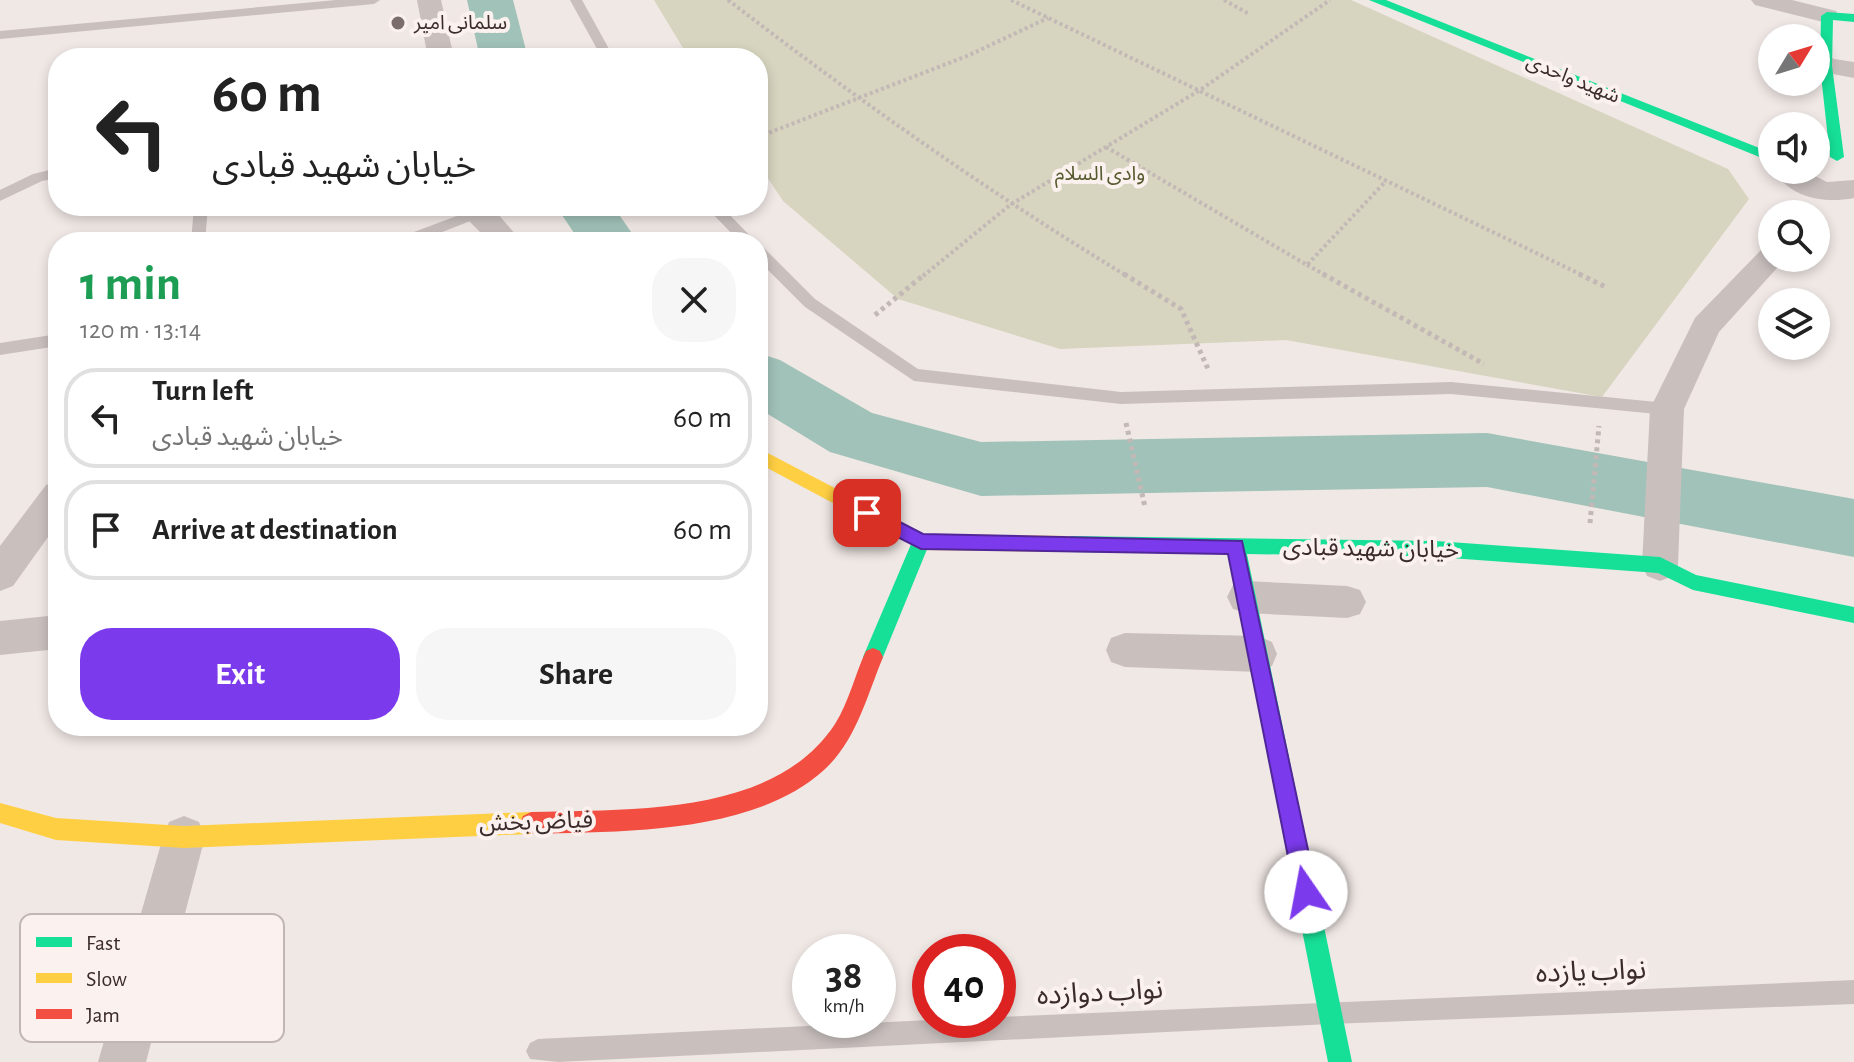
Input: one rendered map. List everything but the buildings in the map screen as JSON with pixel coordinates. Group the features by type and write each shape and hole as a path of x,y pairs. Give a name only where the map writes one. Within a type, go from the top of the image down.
{"street":[{"path":"429,0 439,48"},
{"name":"شهید واحدی","path":"1375,0 1758,152"},
{"path":"1756,0 1782,24"},
{"path":"1763,0 1838,13 1830,36"},
{"path":"1830,64 1854,70"},
{"path":"1826,96 1836,159"},
{"path":"1804,184 1834,199"},
{"path":"484,216 498,232"},
{"path":"1660,565 1667,409 1706,326 1758,272"},
{"name":"خیابان شهید قبادی","path":"768,460 921,542 1436,549 1660,565 1693,582 1854,615"},
{"path":"0,575 48,509"},
{"name":"فیاض بخش","path":"0,813 56,829 184,837 688,816 754,798 806,771 841,733 921,542"},
{"path":"1236,547 1340,1062"},
{"path":"1246,597 1347,602"},
{"path":"0,638 48,633"},
{"path":"1125,650 1258,654"},
{"path":"163,914 184,837"},
{"path":"122,1062 128,1042"}],"lane":[{"path":"0,35 374,0"},
{"path":"576,0 602,48"},
{"path":"0,196 48,175"},
{"path":"426,232 462,216"},
{"path":"722,216 739,232"},
{"path":"768,261 810,303 914,375 1121,398 1451,388 1667,409"},
{"path":"0,349 48,342"},
{"name":"نواب یازده","path":"1330,1012 1854,992"},
{"name":"نواب دوازده","path":"538,1051 1330,1012"}],"path":[{"path":"728,0 856,98 1010,205 1181,309 1220,394"},
{"path":"1011,0 1606,287"},
{"path":"1224,0 1249,14"},
{"path":"851,332 898,299 1010,205 1200,90 1330,0"},
{"path":"768,133 967,56 1048,18"},
{"path":"1106,147 1307,265 1488,366"},
{"path":"1307,265 1386,181"},
{"path":"1121,398 1154,545"},
{"path":"1587,560 1601,403"}],"green space":[{"name":"وادی السلام","path":"654,0 1351,0 1728,169 1749,199 1602,397 1286,340 1060,349 898,299 783,201 768,178 768,48 683,48"}],"waterway":[{"path":"490,0 502,48"},
{"path":"591,216 602,232"},
{"path":"768,383 853,434 981,469 1487,460 1854,528"}],"traffic: fast":[{"path":"1375,0 1758,152"},
{"path":"1837,157 1826,66 1827,16 1854,18"},
{"path":"873,657 921,542"},
{"path":"1069,544 1436,549 1660,565 1693,582 1854,615"},
{"path":"1236,547 1340,1062"}],"traffic: slow":[{"path":"768,460 921,542 1069,544"},
{"path":"0,813 56,829 184,837 531,823"}],"traffic: jam":[{"path":"531,823 656,817 702,811 745,801 784,785 817,762 842,731 873,657"}],"place":[{"name":"سلمانی امیر","path":"398,23"}],"route":[{"path":"867,513 921,542 1236,547 1306,892"}]}
